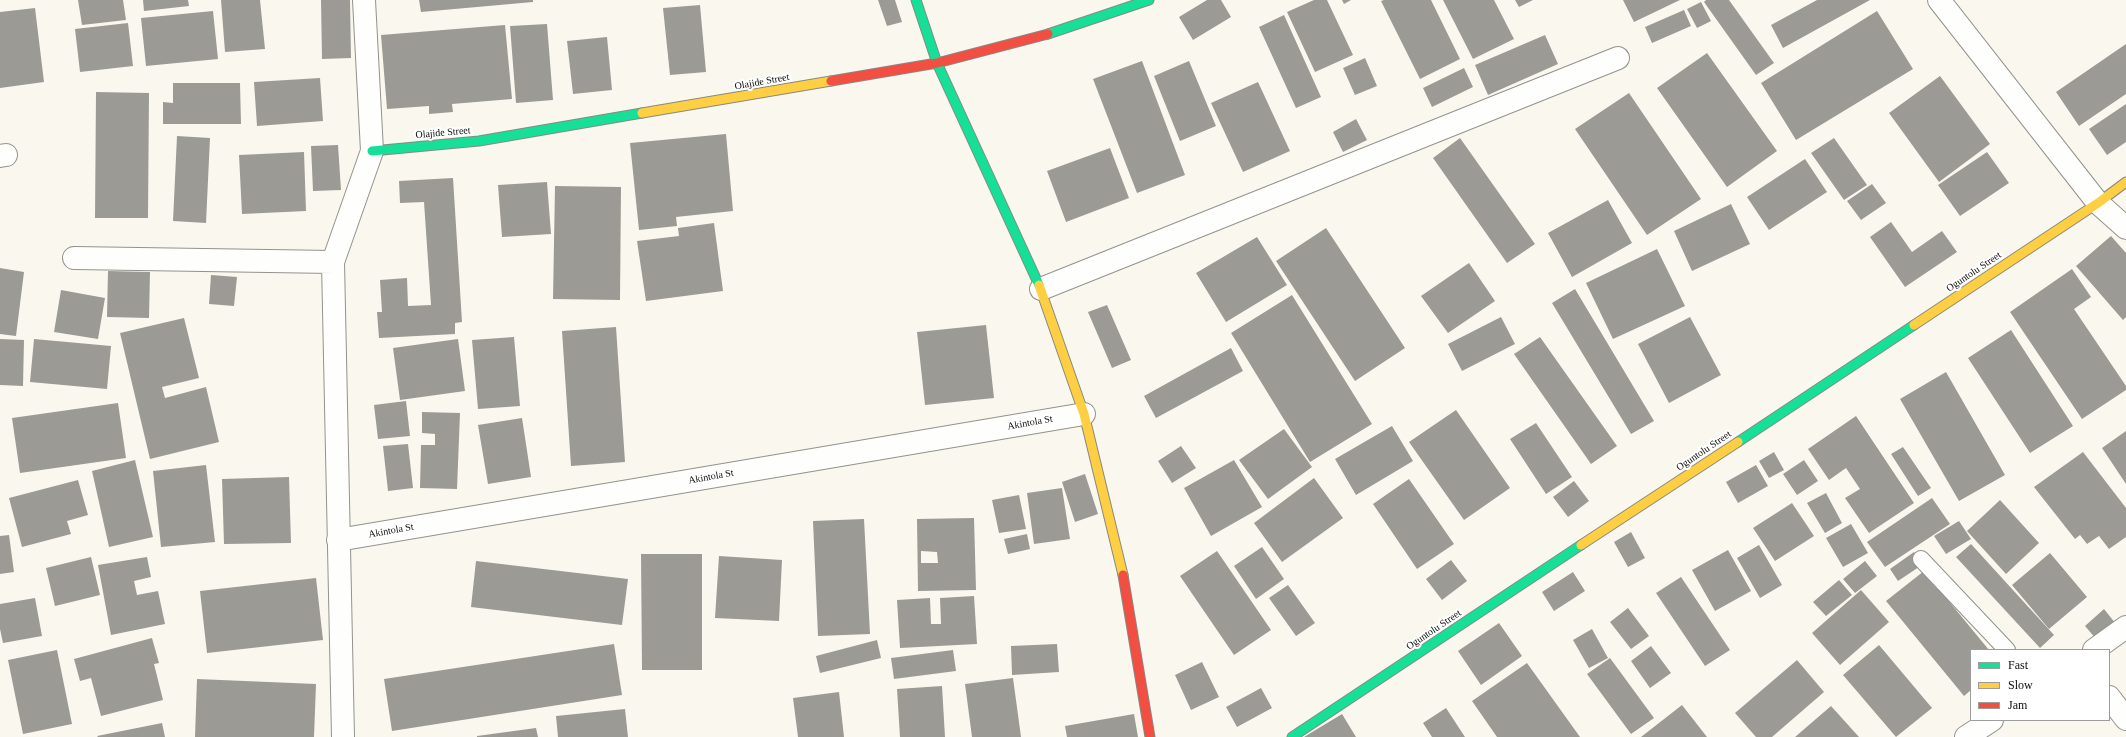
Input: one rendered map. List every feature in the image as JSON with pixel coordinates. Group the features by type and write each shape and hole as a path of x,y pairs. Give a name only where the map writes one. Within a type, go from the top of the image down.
{"street":[{"path":"343,737 333,262 372,151 364,0"},
{"path":"916,0 937,63 1041,289 1084,414 1126,586 1150,737"},
{"name":"Olajide Street","path":"372,151 479,141 937,63 1035,38 1148,0"},
{"path":"1939,0 2098,203 2126,228"},
{"path":"1041,289 1618,58"},
{"name":"Oguntolu Street","path":"1292,737 2098,203 2126,182"},
{"path":"74,258 333,262"},
{"name":"Akintola St","path":"338,540 1084,414"},
{"path":"2095,649 2126,627"},
{"path":"2110,698 2126,719"},
{"path":"1966,737 1990,721"}],"lane":[{"path":"1921,559 2006,649"}],"building":[{"path":"78,0 123,0 126,20 82,25"},
{"path":"143,0 188,0 189,6 144,11"},
{"path":"221,0 260,0 265,49 225,52"},
{"path":"321,0 350,0 351,58 322,59"},
{"path":"419,0 533,0 533,2 421,12"},
{"path":"878,0 895,0 902,22 887,26"},
{"path":"1207,0 1221,0 1231,17 1193,40 1179,17"},
{"path":"1314,0 1327,0 1353,55 1315,72 1287,12"},
{"path":"1342,0 1351,0 1344,4"},
{"path":"1431,0 1460,59 1420,79 1381,1"},
{"path":"1443,0 1494,0 1514,39 1473,59"},
{"path":"1515,0 1533,0 1519,7"},
{"path":"1623,0 1680,0 1634,22"},
{"path":"1706,0 1729,0 1774,63 1756,75 1704,2"},
{"path":"1817,0 1870,0 1783,48 1771,25"},
{"path":"1701,2 1711,21 1697,28 1687,9"},
{"path":"700,5 706,72 670,75 663,8"},
{"path":"35,8 44,82 0,88 0,12"},
{"path":"1684,10 1691,26 1652,43 1645,27"},
{"path":"213,11 218,59 146,66 141,18"},
{"path":"1877,11 1913,69 1796,140 1761,83"},
{"path":"1284,15 1321,97 1296,108 1259,27"},
{"path":"128,23 133,66 80,72 75,29"},
{"path":"547,24 553,100 516,103 510,26"},
{"path":"505,25 512,99 452,104 453,112 429,114 429,106 387,109 381,35"},
{"path":"1545,35 1558,64 1488,95 1475,65"},
{"path":"607,37 612,90 573,94 567,41"},
{"path":"2126,44 2126,94 2079,126 2056,92"},
{"path":"1707,53 1777,151 1727,187 1657,88"},
{"path":"1365,58 1377,86 1355,95 1343,68"},
{"path":"1142,61 1185,175 1137,193 1093,79"},
{"path":"1189,61 1216,126 1180,141 1154,76"},
{"path":"1464,68 1473,87 1432,107 1423,88"},
{"path":"1940,76 1990,144 1939,182 1889,113"},
{"path":"320,78 323,121 257,126 254,82"},
{"path":"1258,82 1290,151 1243,172 1211,103"},
{"path":"173,83 240,83 241,124 163,124 163,102 173,103"},
{"path":"96,92 149,93 148,218 95,218"},
{"path":"1629,93 1701,199 1647,235 1575,129"},
{"path":"2126,104 2126,142 2107,155 2089,129"},
{"path":"1356,119 1367,140 1343,152 1333,132"},
{"path":"726,134 733,211 676,217 677,226 639,230 630,143"},
{"path":"177,136 210,138 206,223 173,221"},
{"path":"1460,138 1535,244 1507,263 1433,158"},
{"path":"1834,138 1867,185 1844,200 1811,153"},
{"path":"338,145 341,190 313,191 311,146"},
{"path":"1110,148 1129,198 1066,222 1047,171"},
{"path":"304,152 306,211 242,214 239,155"},
{"path":"1987,152 2009,183 1960,216 1938,185"},
{"path":"1805,159 1827,192 1769,230 1747,197"},
{"path":"453,178 462,322 455,323 455,334 379,338 377,312 382,312 380,280 407,278 408,306 431,305 424,202 400,203 399,181"},
{"path":"547,182 551,234 502,237 498,185"},
{"path":"1872,184 1886,203 1861,220 1847,201"},
{"path":"555,186 621,187 620,300 553,299"},
{"path":"1608,200 1632,243 1572,277 1548,233"},
{"path":"1731,204 1750,244 1692,271 1674,231"},
{"path":"1891,222 1912,252 1942,231 1957,252 1905,287 1870,237"},
{"path":"714,223 723,291 646,301 637,241 679,236 678,228"},
{"path":"1326,228 1405,348 1355,381 1276,261"},
{"path":"2111,236 2126,253 2126,317 2123,320 2076,266"},
{"path":"1257,237 1287,285 1226,322 1196,273"},
{"path":"1657,249 1685,306 1613,339 1586,283"},
{"path":"1469,263 1495,301 1448,333 1421,296"},
{"path":"0,268 24,272 16,336 0,334"},
{"path":"2072,269 2091,297 2074,309 2126,386 2126,390 2082,419 2010,312"},
{"path":"108,271 150,272 149,318 107,317"},
{"path":"211,275 237,277 234,306 209,304"},
{"path":"1575,289 1654,421 1631,434 1552,303"},
{"path":"61,290 105,298 98,339 54,332"},
{"path":"1292,295 1372,424 1310,462 1231,333"},
{"path":"1107,305 1131,360 1112,368 1088,312"},
{"path":"1501,317 1515,344 1462,371 1448,344"},
{"path":"1690,317 1721,375 1669,403 1638,344"},
{"path":"184,318 199,378 162,387 165,398 206,387 219,442 150,459 120,333"},
{"path":"986,325 994,398 925,405 917,332"},
{"path":"616,327 625,462 571,466 562,331"},
{"path":"2011,330 2073,426 2030,453 1968,358"},
{"path":"514,337 520,406 478,409 472,340"},
{"path":"1540,337 1617,446 1591,464 1514,354"},
{"path":"0,339 24,340 23,386 0,385"},
{"path":"34,339 111,346 107,389 30,382"},
{"path":"458,339 465,391 400,400 393,348"},
{"path":"1231,348 1243,371 1156,418 1144,396"},
{"path":"1946,372 2005,475 1959,501 1900,399"},
{"path":"406,401 410,436 378,439 374,405"},
{"path":"118,403 126,458 20,473 12,418"},
{"path":"1456,410 1510,488 1464,520 1409,442"},
{"path":"422,412 460,413 457,489 420,488 421,445 435,445 435,434 422,433"},
{"path":"1856,416 1914,503 1869,533 1845,498 1860,489 1846,468 1829,480 1808,449"},
{"path":"522,418 531,477 488,484 478,425"},
{"path":"1536,423 1572,477 1546,494 1510,439"},
{"path":"1392,426 1413,461 1356,495 1335,459"},
{"path":"1284,429 1312,467 1268,499 1239,460"},
{"path":"2126,431 2126,484 2102,448"},
{"path":"408,444 413,488 388,491 383,446"},
{"path":"1181,446 1196,468 1172,483 1158,461"},
{"path":"1903,447 1931,488 1918,496 1891,454"},
{"path":"1774,452 1784,470 1769,478 1759,461"},
{"path":"2083,452 2126,508 2126,537 2109,549 2099,536 2087,544 2080,535 2075,539 2034,487"},
{"path":"135,460 153,537 109,547 92,471"},
{"path":"1234,460 1262,507 1211,536 1184,488"},
{"path":"1804,460 1818,481 1797,495 1783,474"},
{"path":"206,465 215,542 161,547 153,471"},
{"path":"1756,465 1768,486 1738,503 1726,482"},
{"path":"1085,474 1098,514 1075,522 1062,482"},
{"path":"289,477 291,543 224,544 222,479"},
{"path":"1314,478 1343,518 1282,562 1254,523"},
{"path":"1409,479 1454,544 1417,569 1373,504"},
{"path":"78,480 88,515 67,521 71,534 22,547 9,498"},
{"path":"1574,481 1589,501 1568,517 1553,497"},
{"path":"1062,488 1070,539 1034,544 1027,493"},
{"path":"1826,493 1842,523 1825,533 1807,503"},
{"path":"1019,495 1026,529 999,533 992,500"},
{"path":"1932,498 1950,524 1885,567 1867,542"},
{"path":"2000,500 2039,543 2006,574 1967,531"},
{"path":"1792,503 1814,536 1775,561 1753,528"},
{"path":"974,518 976,590 918,591 917,519","holes":["921,551 937,552 938,563 921,563"]},
{"path":"864,519 870,634 818,636 813,521"},
{"path":"1959,521 1971,539 1946,554 1934,536"},
{"path":"1851,524 1868,553 1843,567 1826,538"},
{"path":"1631,532 1645,558 1628,567 1614,542"},
{"path":"1027,534 1030,549 1008,554 1004,539"},
{"path":"9,535 14,572 0,574 0,536"},
{"path":"1971,544 2054,635 2040,648 1956,557"},
{"path":"1759,545 1782,585 1760,598 1737,558"},
{"path":"1262,547 1284,579 1256,599 1234,566"},
{"path":"1728,550 1751,591 1715,611 1692,570"},
{"path":"1217,551 1271,630 1234,655 1180,576"},
{"path":"1914,552 1922,565 1898,581 1890,569"},
{"path":"2050,553 2087,597 2049,629 2012,585"},
{"path":"641,554 702,554 702,670 642,670"},
{"path":"719,556 782,560 779,621 715,618"},
{"path":"91,557 100,595 55,606 46,568"},
{"path":"147,557 151,577 134,581 137,595 158,591 165,624 111,635 98,565"},
{"path":"1451,560 1467,581 1442,600 1426,579"},
{"path":"476,561 628,579 622,625 471,607"},
{"path":"1865,561 1877,576 1855,593 1843,579"},
{"path":"1924,571 1988,649 1970,649 1970,691 1964,696 1886,601"},
{"path":"1573,572 1585,591 1554,611 1542,592"},
{"path":"1681,577 1730,650 1705,666 1656,593"},
{"path":"316,578 323,640 207,653 200,591"},
{"path":"1839,580 1852,595 1826,616 1813,602"},
{"path":"1288,585 1315,623 1296,636 1269,598"},
{"path":"1861,590 1889,622 1840,665 1812,633"},
{"path":"974,596 977,644 900,648 897,600 930,598 931,624 941,624 940,598"},
{"path":"35,598 42,636 3,643 0,629 0,604"},
{"path":"1628,608 1649,636 1631,649 1610,622"},
{"path":"2104,609 2116,624 2097,640 2085,626"},
{"path":"1499,623 1522,656 1481,685 1458,651"},
{"path":"1592,629 1608,658 1589,668 1573,640"},
{"path":"152,638 159,663 154,664 163,700 101,716 91,678 80,681 74,659"},
{"path":"877,640 881,658 820,673 816,656"},
{"path":"614,644 622,695 392,731 384,679"},
{"path":"1057,644 1059,672 1012,675 1011,646"},
{"path":"1879,645 1932,708 1896,737 1843,675"},
{"path":"1651,646 1671,673 1650,688 1631,661"},
{"path":"57,650 72,724 23,734 8,660"},
{"path":"953,650 956,671 894,679 891,658"},
{"path":"1610,658 1654,718 1631,734 1587,674"},
{"path":"1797,660 1824,692 1772,737 1756,737 1735,713"},
{"path":"1202,662 1219,697 1191,710 1175,675"},
{"path":"1527,663 1580,737 1497,737 1472,701"},
{"path":"1013,678 1021,737 972,737 965,684"},
{"path":"197,679 316,684 314,737 195,737"},
{"path":"942,686 945,737 900,737 897,689"},
{"path":"1261,688 1272,708 1237,727 1226,707"},
{"path":"839,692 844,737 798,737 793,698"},
{"path":"1682,705 1707,737 1641,737"},
{"path":"1831,706 1859,737 1795,737"},
{"path":"1446,708 1465,737 1432,737 1423,723"},
{"path":"625,709 628,737 558,737 556,716"},
{"path":"1134,714 1138,737 1067,737 1065,726"},
{"path":"1342,714 1356,737 1304,737"},
{"path":"162,723 165,737 97,736"},
{"path":"536,728 538,737 477,737 477,736"}],"traffic: fast":[{"path":"916,0 937,63 1039,285"},
{"path":"1048,34 1149,0"},
{"path":"372,151 479,141 642,113"},
{"path":"1738,442 1914,325"},
{"path":"1292,737 1581,545"}],"traffic: slow":[{"path":"642,113 831,81"},
{"path":"1914,325 2098,203 2126,182"},
{"path":"1039,285 1084,414 1123,575"},
{"path":"1581,545 1738,442"}],"traffic: jam":[{"path":"831,81 937,63 1048,34"},
{"path":"1123,575 1150,737"}]}
